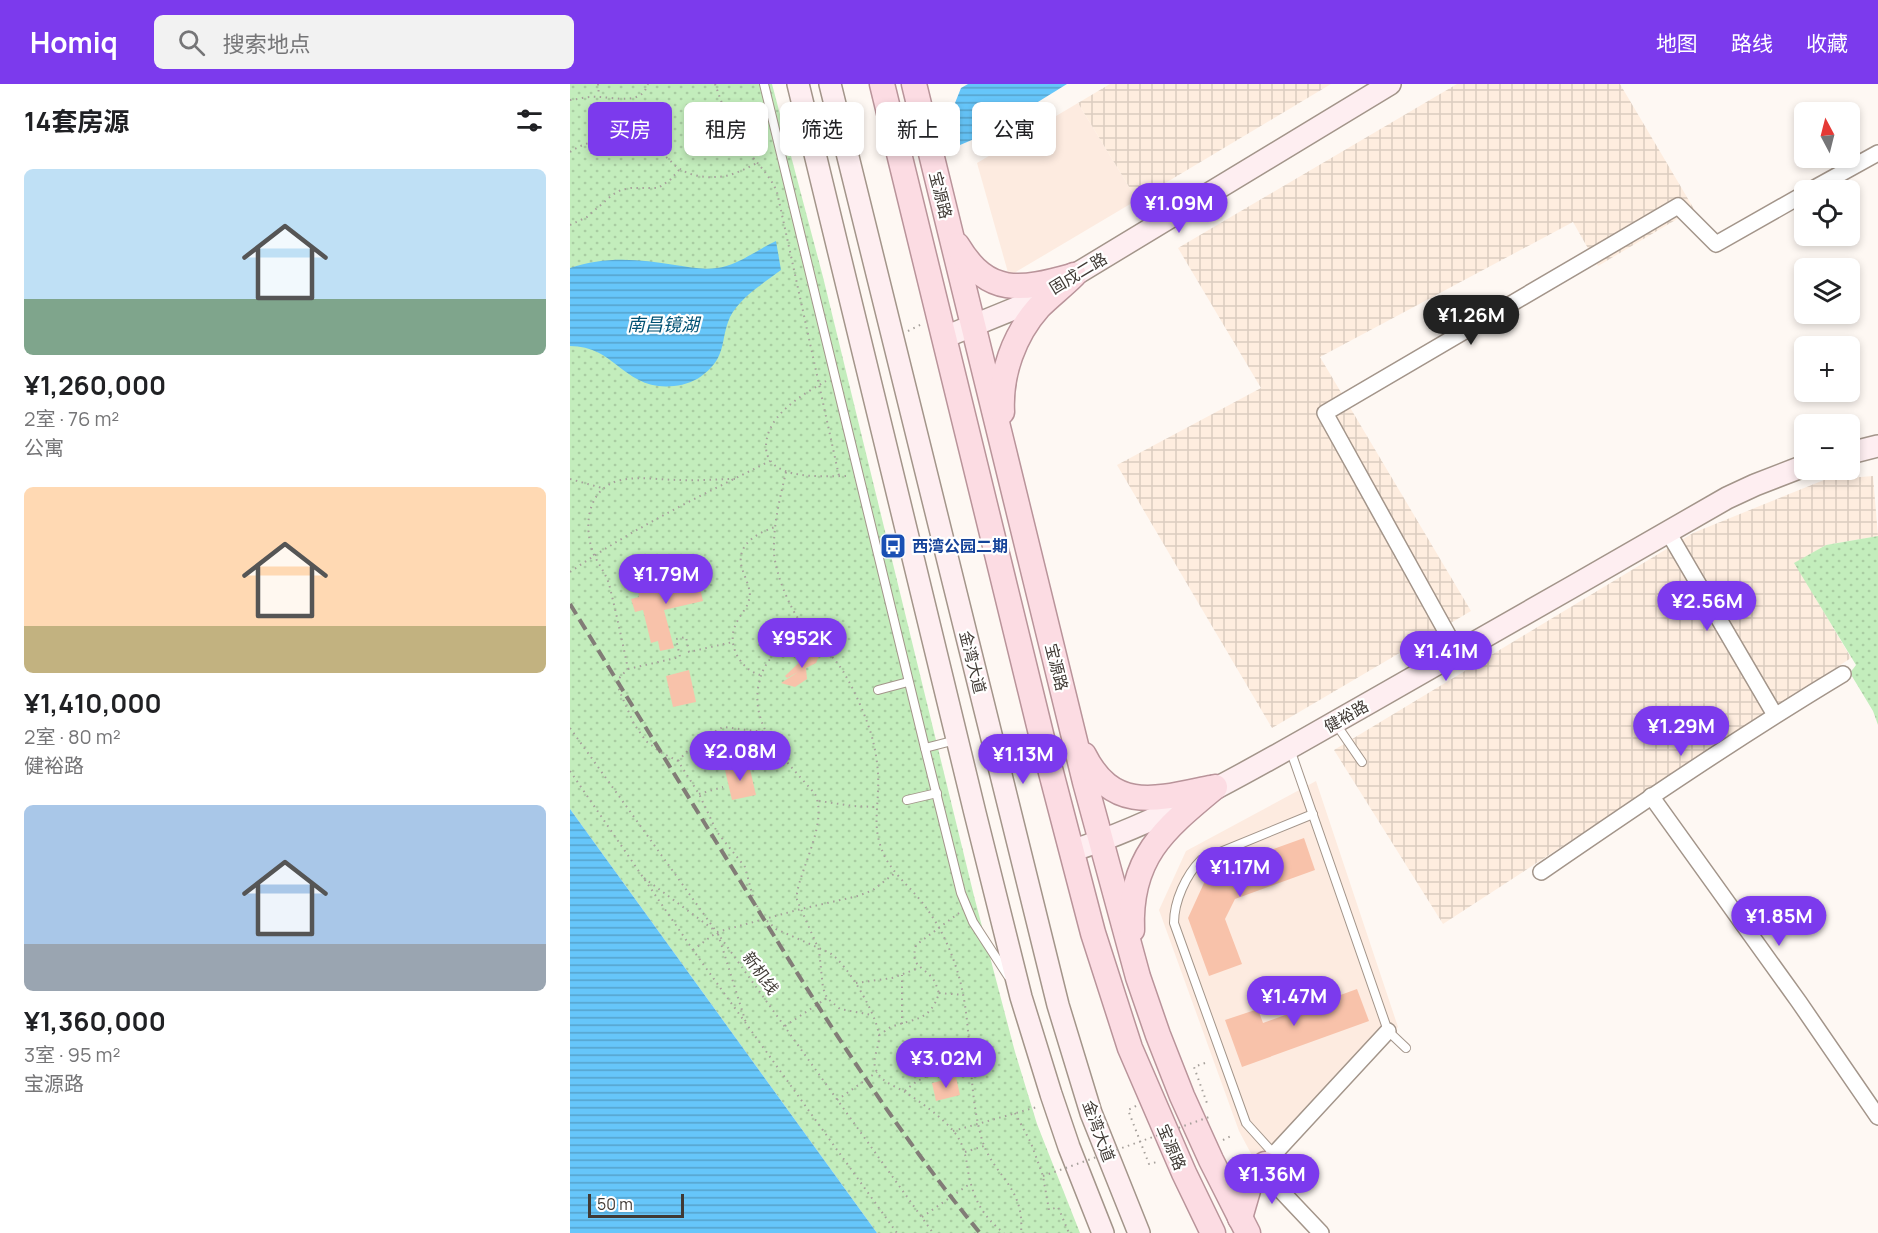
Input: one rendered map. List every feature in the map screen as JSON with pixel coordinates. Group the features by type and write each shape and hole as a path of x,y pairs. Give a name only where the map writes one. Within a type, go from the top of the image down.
{"main road":[{"name":"金湾大道","path":"830,84 1058,1005 1091,1113 1139,1233"},
{"name":"宝源路","path":"882,84 936,329 1093,933 1130,1048 1184,1173 1214,1233"},
{"name":"宝源路","path":"914,84 1100,842 1138,977 1182,1096 1215,1149 1244,1225"},
{"name":"固戍二路","path":"936,329 973,326 1035,299 1390,84"},
{"name":"金湾大道","path":"795,88 806,115 957,740 1022,997 1069,1147 1103,1233"},
{"path":"948,225 965,258 977,272 993,282 1019,287 1037,285 1074,275"},
{"path":"1004,450 1001,408 1008,362 1015,343 1039,308 1074,275"},
{"path":"1860,450 1878,446"},
{"name":"健裕路","path":"1071,851 1149,822 1290,748 1727,498 1794,470"},
{"path":"1072,730 1096,774 1103,783 1118,793 1140,798 1155,798 1215,787"},
{"path":"1138,977 1132,915 1137,880 1147,856 1160,836 1180,815 1215,787"},
{"path":"1215,1149 1225,1168 1238,1171 1271,1161"},
{"path":"1244,1225 1249,1187 1271,1161"}],"street":[{"path":"1829,180 1878,153"},
{"path":"1458,653 1325,413 1678,206 1716,244 1794,200"},
{"path":"1668,532 1775,715"},
{"path":"1541,872 1775,715 1843,674"},
{"path":"1652,796 1799,1002 1878,1118"},
{"path":"1321,1233 1266,1175 1271,1161 1388,1031"}],"lane":[{"path":"764,84 956,877 966,908 1022,997"},
{"path":"878,690 908,682"},
{"path":"1335,722 1362,762"},
{"path":"925,748 957,740"},
{"path":"1290,748 1388,1031 1406,1048"},
{"path":"907,800 937,793"},
{"path":"1271,1161 1246,1123 1174,923 1174,910 1192,869 1201,860 1312,814"}],"path":[{"path":"598,84 599,97"},
{"path":"570,100 599,97 623,99 642,95 648,84"},
{"path":"715,84 733,131 774,184 839,476"},
{"path":"570,152 588,143"},
{"path":"665,156 680,169 689,173 715,177 734,174 759,162"},
{"path":"570,225 586,217 621,190 658,188 680,169"},
{"path":"909,330 936,329"},
{"path":"835,378 819,385 791,405 771,424 766,452 770,461 786,472 799,475 859,476"},
{"path":"570,572 594,555 671,511 770,461"},
{"path":"786,472 775,527 774,555 782,583 794,612 839,665 854,693 873,740 879,779 876,826 880,845 895,873 918,897 940,926 955,963 963,995 978,1124 984,1146 1014,1190 1020,1207 1021,1233"},
{"path":"628,669 608,580 594,555 590,540 589,513 597,495 614,482 633,478 684,481 735,479"},
{"path":"570,479 604,488"},
{"path":"760,675 741,664 733,642 733,631 749,600 750,592 741,565 743,549 751,539 775,527"},
{"path":"803,625 776,652 760,675 758,704 766,732 782,756 819,801 816,826 797,900 819,950 823,988 827,998 840,1010 872,1015"},
{"path":"733,642 689,652 686,637 676,639 680,657 628,669 620,677 619,690 634,724 646,741 660,752 678,761 699,794 717,832 745,867 754,901 765,919 776,929 836,957 850,973 872,1015 879,1035 878,1051 874,1061 877,1072 889,1084 932,1112 953,1131 965,1152 977,1203 984,1216 1004,1233"},
{"path":"678,761 695,743 723,727 766,732"},
{"name":"新机线","path":"570,728 933,1233"},
{"path":"570,771 693,950 897,1233"},
{"path":"699,794 723,787"},
{"path":"819,801 877,807"},
{"path":"693,950 717,932 858,896 873,890 895,873"},
{"path":"640,875 717,932 747,1026"},
{"path":"879,1035 891,1027 922,1017 931,1010 939,993 934,980 919,968 915,961 916,945 966,908"},
{"path":"856,983 902,975 919,968"},
{"path":"902,975 902,1024"},
{"path":"939,993 963,995"},
{"path":"784,1026 827,998"},
{"path":"1196,1074 1194,1067 1204,1063"},
{"path":"904,1092 920,1079 944,1070 971,1066"},
{"path":"837,1100 877,1072"},
{"path":"953,1131 1042,1105"},
{"path":"1136,1106 1128,1110 1149,1164 1157,1162"},
{"path":"1015,1113 1031,1143 1043,1176 1049,1210 1058,1207 1069,1233"},
{"path":"1043,1176 1212,1116"},
{"path":"1215,1149 1221,1140 1231,1136"},
{"path":"965,1152 984,1146"},
{"path":"922,1217 971,1183"}],"shaded area":[{"path":"1110,84 1331,84 1137,200 1078,103"},
{"path":"1457,84 1620,84 1694,209 1598,266 1573,222 1320,357 1471,611 1272,728 1117,465 1261,388 1178,248"},
{"path":"1078,103 1137,200 1009,276 977,163 989,156 1056,156 1056,116"},
{"path":"1873,476 1878,536 1826,545 1795,563 1851,658 1443,924 1334,750 1693,533 1824,480 1860,480 1860,477"},
{"path":"1316,781 1398,1027 1264,1178 1239,1131 1159,910 1186,851"}],"green space":[{"path":"570,84 772,84 780,114 780,156 791,156 823,277 974,896 1015,1052 1037,1124 1080,1233 877,1233 570,809"},
{"path":"1878,536 1878,725 1873,711 1850,673 1856,665 1794,563 1826,545"}],"water":[{"path":"968,84 1067,84 1038,102 972,102 972,140 960,145 960,102 955,102 961,88"},
{"name":"南昌镜湖","path":"776,241 781,270 753,291 734,310 727,325 720,354 711,367 694,381 674,386 657,386 631,376 599,353 586,348 570,346 570,268 609,260 622,260 717,268 740,261"},
{"path":"570,809 877,1233 570,1233"}],"building":[{"path":"696,571 703,601 664,610 674,648 660,651 658,641 651,643 643,610 635,612 631,599 639,597 637,586 655,582 656,589 677,584 675,576"},
{"path":"809,649 821,652 816,663 806,668 807,679 795,687 781,683 798,672 787,678 785,676 807,655"},
{"path":"689,670 696,702 673,707 666,676"},
{"path":"749,765 756,795 732,800 725,770"},
{"path":"1304,838 1315,870 1235,899 1225,919 1242,964 1209,976 1188,918 1209,872"},
{"path":"1357,989 1369,1021 1242,1067 1225,1020 1258,1009 1263,1023"},
{"path":"956,1077 960,1095 936,1101 932,1083"}],"railway":[{"path":"570,604 827,1020 885,1107 980,1233"}],"place":[{"name":"西湾公园二期","path":"893,546"}]}
